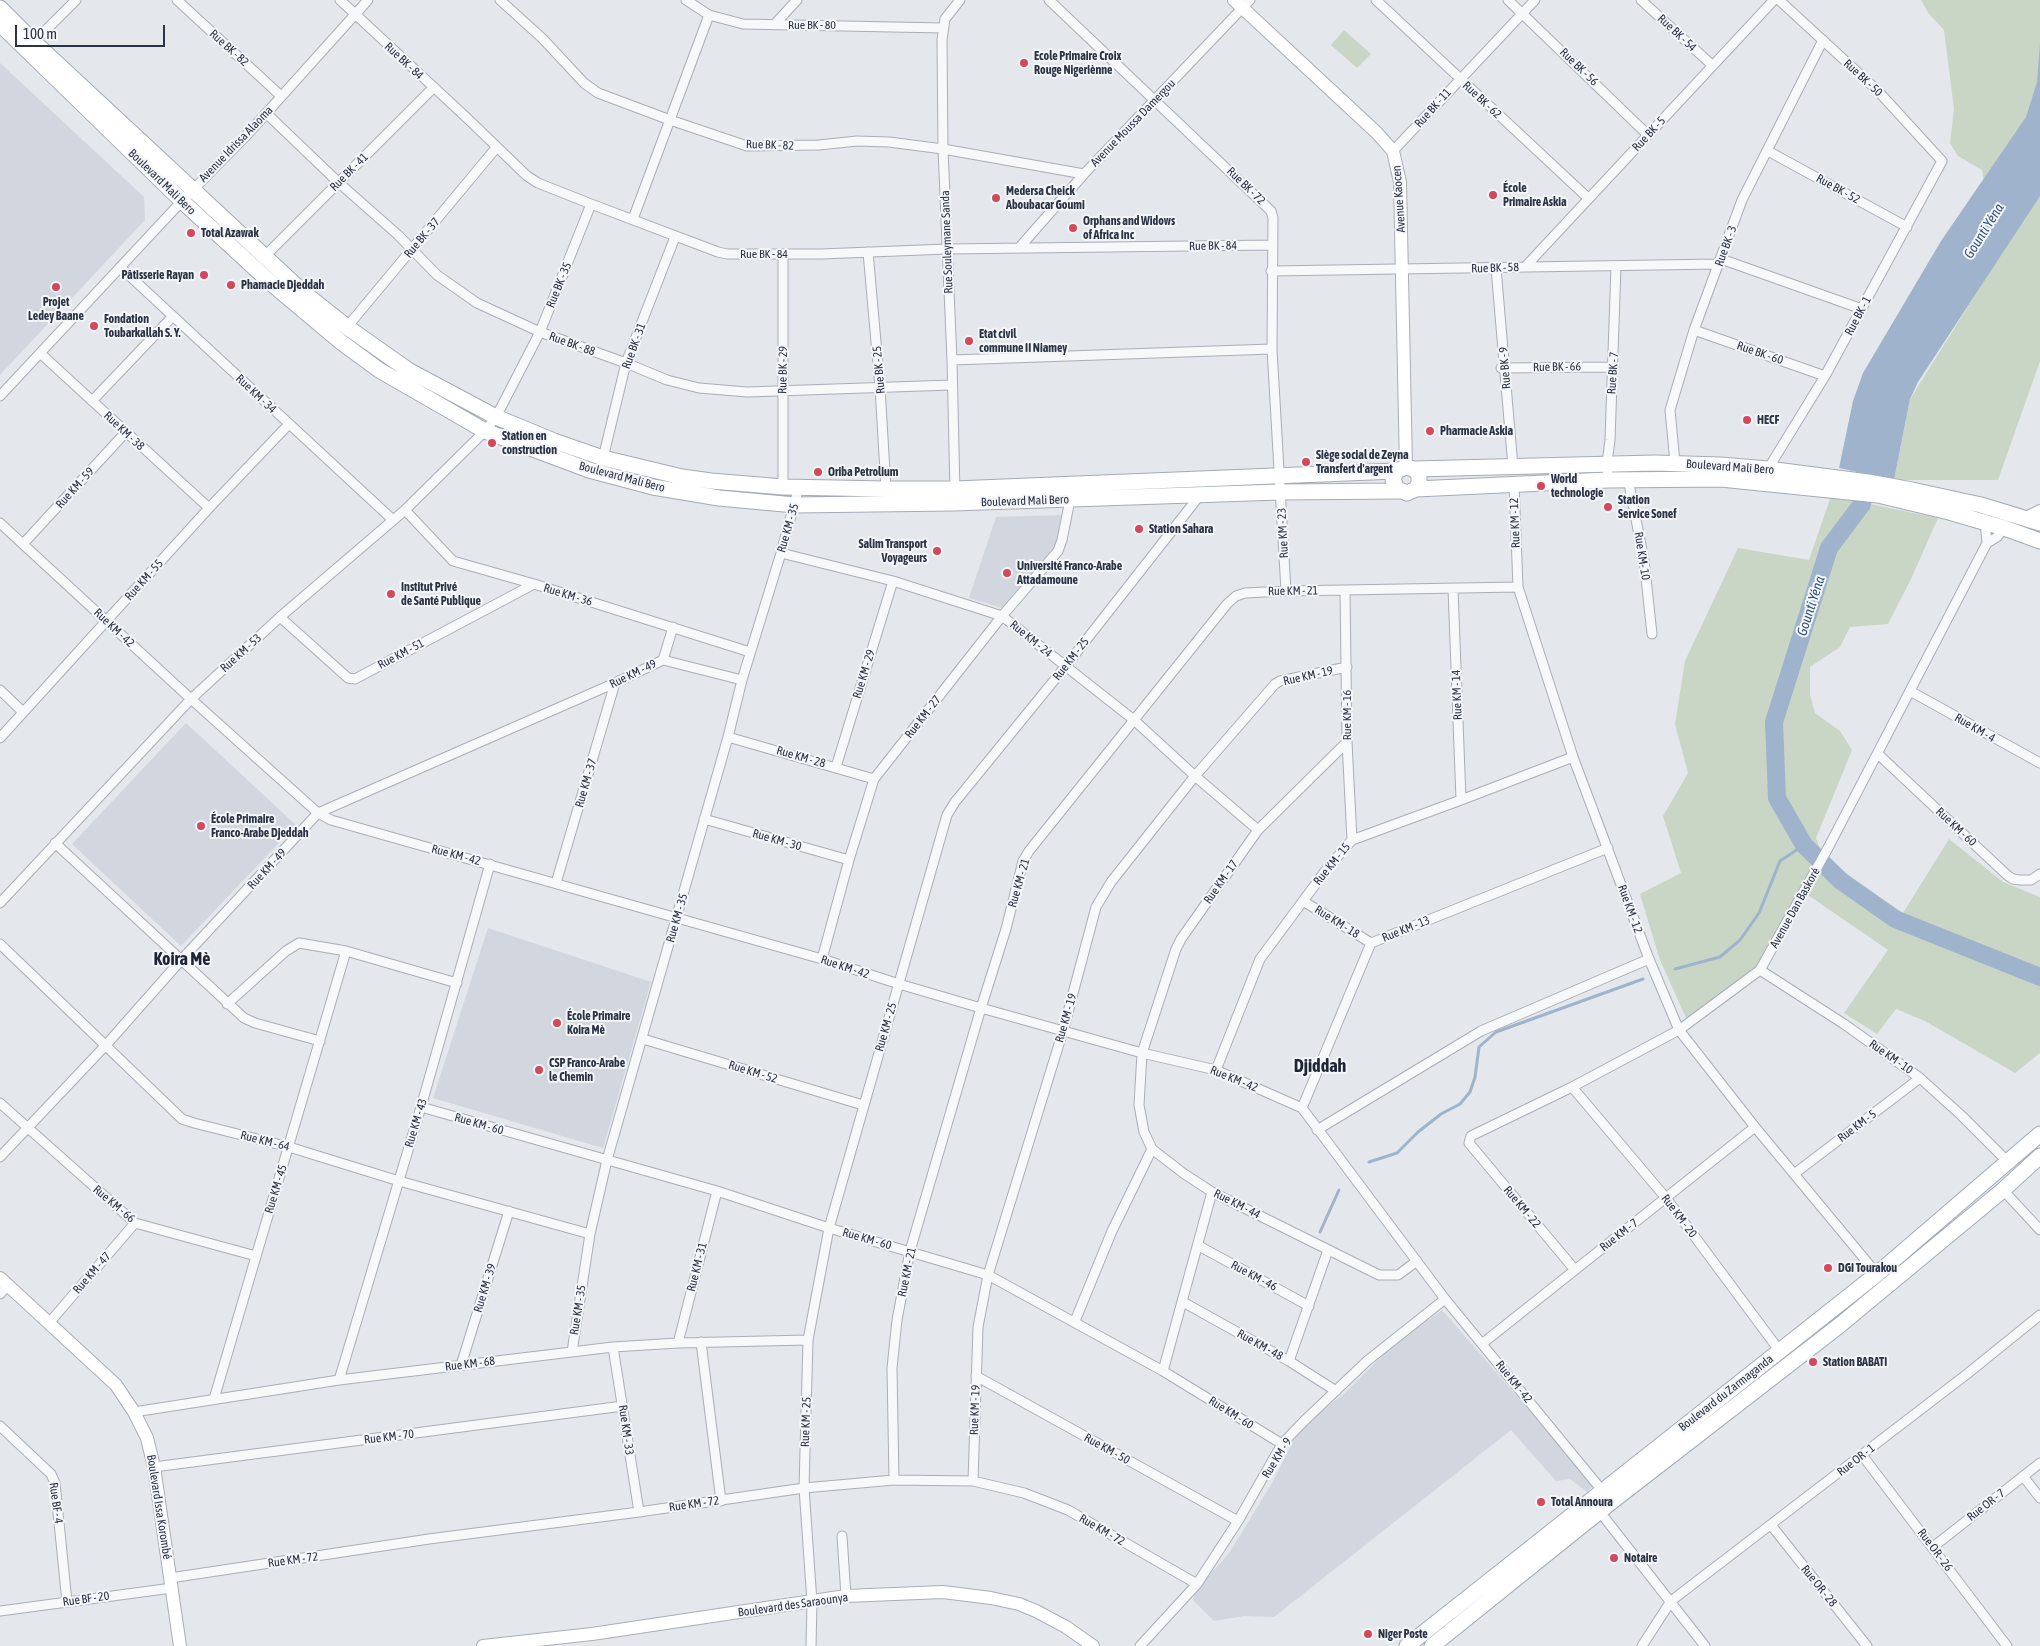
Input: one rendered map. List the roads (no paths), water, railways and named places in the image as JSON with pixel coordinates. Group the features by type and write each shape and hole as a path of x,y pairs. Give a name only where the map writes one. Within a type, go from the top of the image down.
{"main road":[{"name":"Boulevard Mali Bero","path":"0,8 34,42 304,293 347,327 408,370 496,417 554,441 603,458 682,477 783,487 886,489 954,496 1070,500 1117,489 1143,480 1279,476 1405,469 1607,463 1675,463 1768,468 1856,486 1956,499 2033,521"},
{"name":"Boulevard Mali Bero","path":"0,24 182,201 272,284 341,342 379,370 485,432 589,470 653,487 719,498 795,505 1117,489 1147,496 1400,491"},
{"path":"1405,469 1419,475 1416,489 1407,493 1400,491 1394,482 1405,469"},
{"name":"Boulevard Mali Bero","path":"1416,489 1608,480 1721,479 1856,486"},
{"path":"1143,480 1141,488 1147,496"},
{"name":"Boulevard Mali Bero","path":"1878,489 2040,541"},
{"name":"Boulevard du Zarmaganda","path":"1432,1646 1604,1502 1779,1350 1877,1274 2040,1134"},
{"name":"Boulevard du Zarmaganda","path":"1407,1646 1604,1502 1832,1331 1933,1249 2040,1156"},
{"path":"1924,1234 1933,1249"}],"street":[{"path":"34,42 76,0"},
{"name":"Rue BK - 82","path":"177,0 282,96"},
{"name":"Rue BK - 84","path":"340,0 527,176 538,183 675,237 727,254 1272,245"},
{"name":"Avenue Idrissa Alaoma","path":"0,396 282,96 368,0"},
{"name":"Rue BK - 82","path":"500,0 543,39 591,88 670,120 747,146 819,145 857,141 889,142 943,149 1084,174"},
{"name":"Rue BK - 80","path":"686,0 709,15 743,24 943,28"},
{"path":"774,25 798,0"},
{"name":"Rue Souleymane Sanda","path":"954,496 952,360 943,149 943,28 950,11 960,0"},
{"name":"Rue BK - 72","path":"1049,0 1266,205 1273,218 1271,271 1272,349 1279,476"},
{"name":"Rue BK - 62","path":"1376,0 1588,198"},
{"name":"Rue BK - 56","path":"1508,0 1648,135"},
{"name":"Rue BK - 11","path":"1393,151 1535,0"},
{"name":"Rue BK - 54","path":"1641,0 1712,65"},
{"name":"Rue BK - 5","path":"1525,267 1774,0"},
{"name":"Rue BK - 50","path":"1779,0 1878,91 1942,161"},
{"name":"Avenue Moussa Damergou","path":"1018,248 1242,3"},
{"name":"Avenue Kaocen","path":"1242,3 1377,133 1393,151 1400,182 1405,469"},
{"path":"633,219 709,15"},
{"name":"Rue BK - 3","path":"1675,463 1670,410 1694,330 1742,200 1823,40"},
{"name":"Rue BK - 41","path":"265,256 433,88"},
{"name":"Rue BK - 88","path":"266,113 338,182 398,235 437,275 469,299 540,332 667,380 699,388 728,391 782,391 952,385"},
{"name":"Rue BK - 37","path":"347,327 496,148"},
{"name":"Rue BK - 52","path":"1768,151 1907,227"},
{"name":"Rue BK - 1","path":"1768,468 1825,376 1942,161"},
{"name":"Rue BK - 35","path":"496,417 540,332 591,204"},
{"name":"Rue BK - 31","path":"603,458 626,363 675,237"},
{"name":"Rue BK - 25","path":"868,252 880,387 886,489"},
{"name":"Rue BK - 29","path":"783,254 783,487"},
{"name":"Rue BK - 58","path":"1271,271 1616,266 1720,262 1862,309"},
{"name":"Rue BK - 7","path":"1608,480 1607,463 1614,367 1616,266"},
{"name":"Rue KM - 34","path":"120,267 393,520"},
{"name":"Rue BK - 9","path":"1496,268 1503,368 1513,467"},
{"path":"92,401 173,316"},
{"name":"Rue BK - 60","path":"1694,330 1825,376"},
{"path":"952,360 1272,349"},
{"name":"Rue KM - 38","path":"40,352 209,508"},
{"name":"Rue BK - 66","path":"1503,368 1614,367"},
{"name":"Rue KM - 53","path":"0,903 191,699 280,617 406,510 485,432 496,417"},
{"name":"Rue KM - 55","path":"0,738 209,508 289,424"},
{"name":"Rue KM - 59","path":"23,544 126,432"},
{"name":"Rue KM - 23","path":"1279,476 1286,591"},
{"name":"Rue KM- 10","path":"1628,480 1644,560 1652,634"},
{"name":"Rue KM - 12","path":"1514,484 1518,587 1573,757 1649,959 1679,1030 1755,1127 1877,1274"},
{"name":"Rue KM - 35","path":"572,1352 590,1234 607,1160 728,737 742,680 799,487"},
{"name":"Rue KM - 25","path":"811,1646 812,1602 804,1488 808,1340 829,1228 863,1105 951,808 1200,495"},
{"name":"Rue KM - 27","path":"822,959 849,860 874,779 1002,616 1060,547 1070,500"},
{"name":"Rue KM - 36","path":"406,510 453,561 534,584 750,652"},
{"path":"2033,521 2040,511"},
{"path":"1985,522 1987,543"},
{"name":"Rue KM - 42","path":"0,523 318,813 340,824 490,864 822,959 981,1008 1142,1053 1216,1070 1302,1108 1445,1299 1483,1344 1604,1502 1670,1601 1705,1646"},
{"name":"Avenue Dan Baskoré","path":"1469,1143 1471,1136 1572,1087 1679,1030 1760,970 1878,754 1987,543 1997,537 2004,528"},
{"name":"Rue KM - 24","path":"781,553 893,582 1002,616 1134,720 1258,830"},
{"name":"Rue KM - 29","path":"836,767 893,582"},
{"name":"Rue KM - 51","path":"280,617 348,678 355,679 534,584"},
{"name":"Rue KM - 21","path":"894,1480 892,1368 897,1320 910,1252 1006,929 1026,855 1227,604 1236,596 1246,593 1286,591 1518,587"},
{"name":"Rue KM - 14","path":"1453,589 1462,800"},
{"name":"Rue KM - 16","path":"1345,591 1352,840"},
{"name":"Rue KM - 49","path":"663,660 672,627"},
{"name":"Rue KM - 49","path":"0,1157 106,1045 182,959 318,813 615,683 663,660 742,680"},
{"name":"Rue KM - 19","path":"973,1481 978,1327 988,1275 1063,1031 1096,906 1102,894 1195,776 1275,684 1280,681 1347,667"},
{"name":"Rue KM - 37","path":"556,883 615,683"},
{"path":"0,690 23,712"},
{"name":"Rue KM - 4","path":"1910,691 2006,746 2040,763"},
{"name":"Rue KM - 28","path":"728,737 874,779"},
{"name":"Rue KM - 17","path":"1142,1053 1176,949 1258,830 1348,742"},
{"name":"Rue KM - 60","path":"1878,754 2007,875 2013,879 2031,880 2040,874"},
{"name":"Rue KM - 15","path":"1216,1070 1260,959 1326,870 1352,840 1573,757"},
{"name":"Rue KM - 30","path":"704,820 849,860"},
{"path":"55,843 244,1018 255,1023 320,1041"},
{"name":"Rue KM - 13","path":"1302,1108 1371,943 1608,848"},
{"name":"Rue KM - 43","path":"339,1380 421,1107 490,864"},
{"name":"Rue KM - 18","path":"1303,901 1371,943"},
{"path":"227,1004 292,946 300,943 346,951 457,983"},
{"name":"Rue KM - 64","path":"0,944 182,1118 194,1123 289,1148 399,1181 590,1234"},
{"name":"Rue KM - 45","path":"214,1399 346,951"},
{"path":"1317,1130 1480,1031 1649,959"},
{"name":"Rue KM - 10","path":"1760,970 1844,1024 1920,1078 1962,1116 2008,1162"},
{"name":"Rue KM - 52","path":"642,1039 863,1105"},
{"path":"1075,1321 1112,1231 1152,1149 1144,1132 1139,1105 1142,1053"},
{"name":"Rue KM - 5","path":"1794,1174 1920,1078"},
{"name":"Rue KM - 20","path":"1572,1087 1666,1198 1779,1350"},
{"name":"Rue KM - 66","path":"0,1103 135,1223 256,1256"},
{"name":"Rue KM - 60","path":"421,1107 717,1191 829,1228 988,1275 1075,1321 1163,1371 1282,1444"},
{"name":"Rue KM - 7","path":"1483,1344 1755,1127"},
{"name":"Rue KM - 22","path":"1469,1143 1575,1270"},
{"name":"Rue KM - 44","path":"1152,1149 1212,1192 1379,1275 1398,1275 1417,1261"},
{"path":"2003,1190 2040,1230"},
{"name":"Rue KM - 31","path":"678,1343 717,1191"},
{"path":"1163,1371 1199,1246 1212,1192"},
{"name":"Rue KM - 39","path":"461,1365 509,1211"},
{"name":"Rue KM - 47","path":"49,1323 135,1223"},
{"name":"Rue KM - 46","path":"1199,1246 1309,1306"},
{"path":"1289,1361 1328,1250"},
{"name":"Boulevard Issa Korombé","path":"3,1285 49,1323 116,1385 134,1412 147,1438 154,1467 180,1646"},
{"name":"Rue KM - 9","path":"1140,1646 1197,1584 1238,1522 1282,1444 1336,1391 1404,1330 1445,1299"},
{"name":"Rue KM - 48","path":"1183,1302 1289,1361 1336,1391"},
{"name":"Rue OR - 1","path":"1670,1601 1862,1456 2040,1315"},
{"name":"Rue KM - 68","path":"134,1412 339,1380 614,1347 701,1342 808,1340"},
{"path":"701,1342 721,1500"},
{"name":"Rue KM - 33","path":"614,1347 638,1512"},
{"name":"Rue KM - 50","path":"976,1376 1238,1522"},
{"name":"Rue KM - 70","path":"154,1467 623,1406"},
{"name":"Rue BF - 4","path":"0,1426 51,1474 55,1483 67,1602"},
{"name":"Rue OR - 26","path":"1862,1456 2008,1646"},
{"name":"Rue OR - 7","path":"1933,1547 2040,1463"},
{"path":"2023,1476 2040,1498"},
{"name":"Rue KM - 72","path":"171,1583 429,1539 804,1488 894,1480 973,1481 1024,1493 1068,1510 1197,1584"},
{"name":"Rue OR - 28","path":"1770,1525 1867,1646"},
{"path":"842,1536 846,1596"},
{"name":"Rue BF - 20","path":"0,1611 67,1602 171,1583"},
{"name":"Boulevard des Saraounya","path":"483,1646 592,1634 846,1596 943,1592 991,1598 1019,1604 1066,1627 1094,1646"},
{"path":"1642,1646 1670,1601"}],"water":[{"path":"2040,43 2040,196 1918,382 1910,399 1894,480 1839,468 1853,401 1863,373 1941,241 2026,117 2037,82"}],"waterway":[{"name":"Gounti Yéna","path":"1866,479 1862,504 1829,548 1774,722 1777,798 1804,845 1841,881 1895,919 2040,977"},
{"path":"1675,969 1720,957 1740,940 1759,913 1780,861 1804,845"},
{"path":"1369,1162 1397,1153 1418,1132 1441,1114 1460,1104 1470,1092 1475,1077 1479,1047 1496,1032 1643,979"},
{"path":"1320,1232 1339,1190"}],"place":[{"name":"Ecole Primaire Croix Rouge Nigeriènne","path":"1024,63"},
{"name":"École Primaire Askia","path":"1493,195"},
{"name":"Medersa Cheick Aboubacar Goumi","path":"996,198"},
{"name":"Orphans and Widows of Africa Inc","path":"1073,228"},
{"name":"Total Azawak","path":"191,233"},
{"name":"Pâtisserie Rayan","path":"204,275"},
{"name":"Phamacie Djeddah","path":"231,285"},
{"name":"Projet Ledey Baane","path":"56,287"},
{"name":"Fondation Toubarkallah S. Y.","path":"94,326"},
{"name":"Etat civil commune II Niamey","path":"969,341"},
{"name":"HECF","path":"1747,420"},
{"name":"Pharmacie Askia","path":"1430,431"},
{"name":"Station en construction","path":"492,443"},
{"name":"Siège social de Zeyna Transfert d'argent","path":"1306,462"},
{"name":"Oriba Petrolium","path":"818,472"},
{"name":"World technologie","path":"1541,486"},
{"name":"Station Service Sonef","path":"1608,507"},
{"name":"Station Sahara","path":"1139,529"},
{"name":"Salim Transport Voyageurs","path":"937,551"},
{"name":"Université Franco-Arabe Attadamoune","path":"1007,573"},
{"name":"Institut Privé de Santé Publique","path":"391,594"},
{"name":"École Primaire Franco-Arabe Djeddah","path":"201,826"},
{"name":"École Primaire Koira Mè","path":"557,1023"},
{"name":"CSP Franco-Arabe le Chemin","path":"539,1070"},
{"name":"DGI Tourakou","path":"1828,1268"},
{"name":"Station BABATI","path":"1813,1362"},
{"name":"Total Annoura","path":"1541,1502"},
{"name":"Notaire","path":"1614,1558"},
{"name":"Niger Poste","path":"1368,1634"}],"district":[{"name":"Koira Mè","path":"182,959"},
{"name":"Djiddah","path":"1320,1066"}]}
